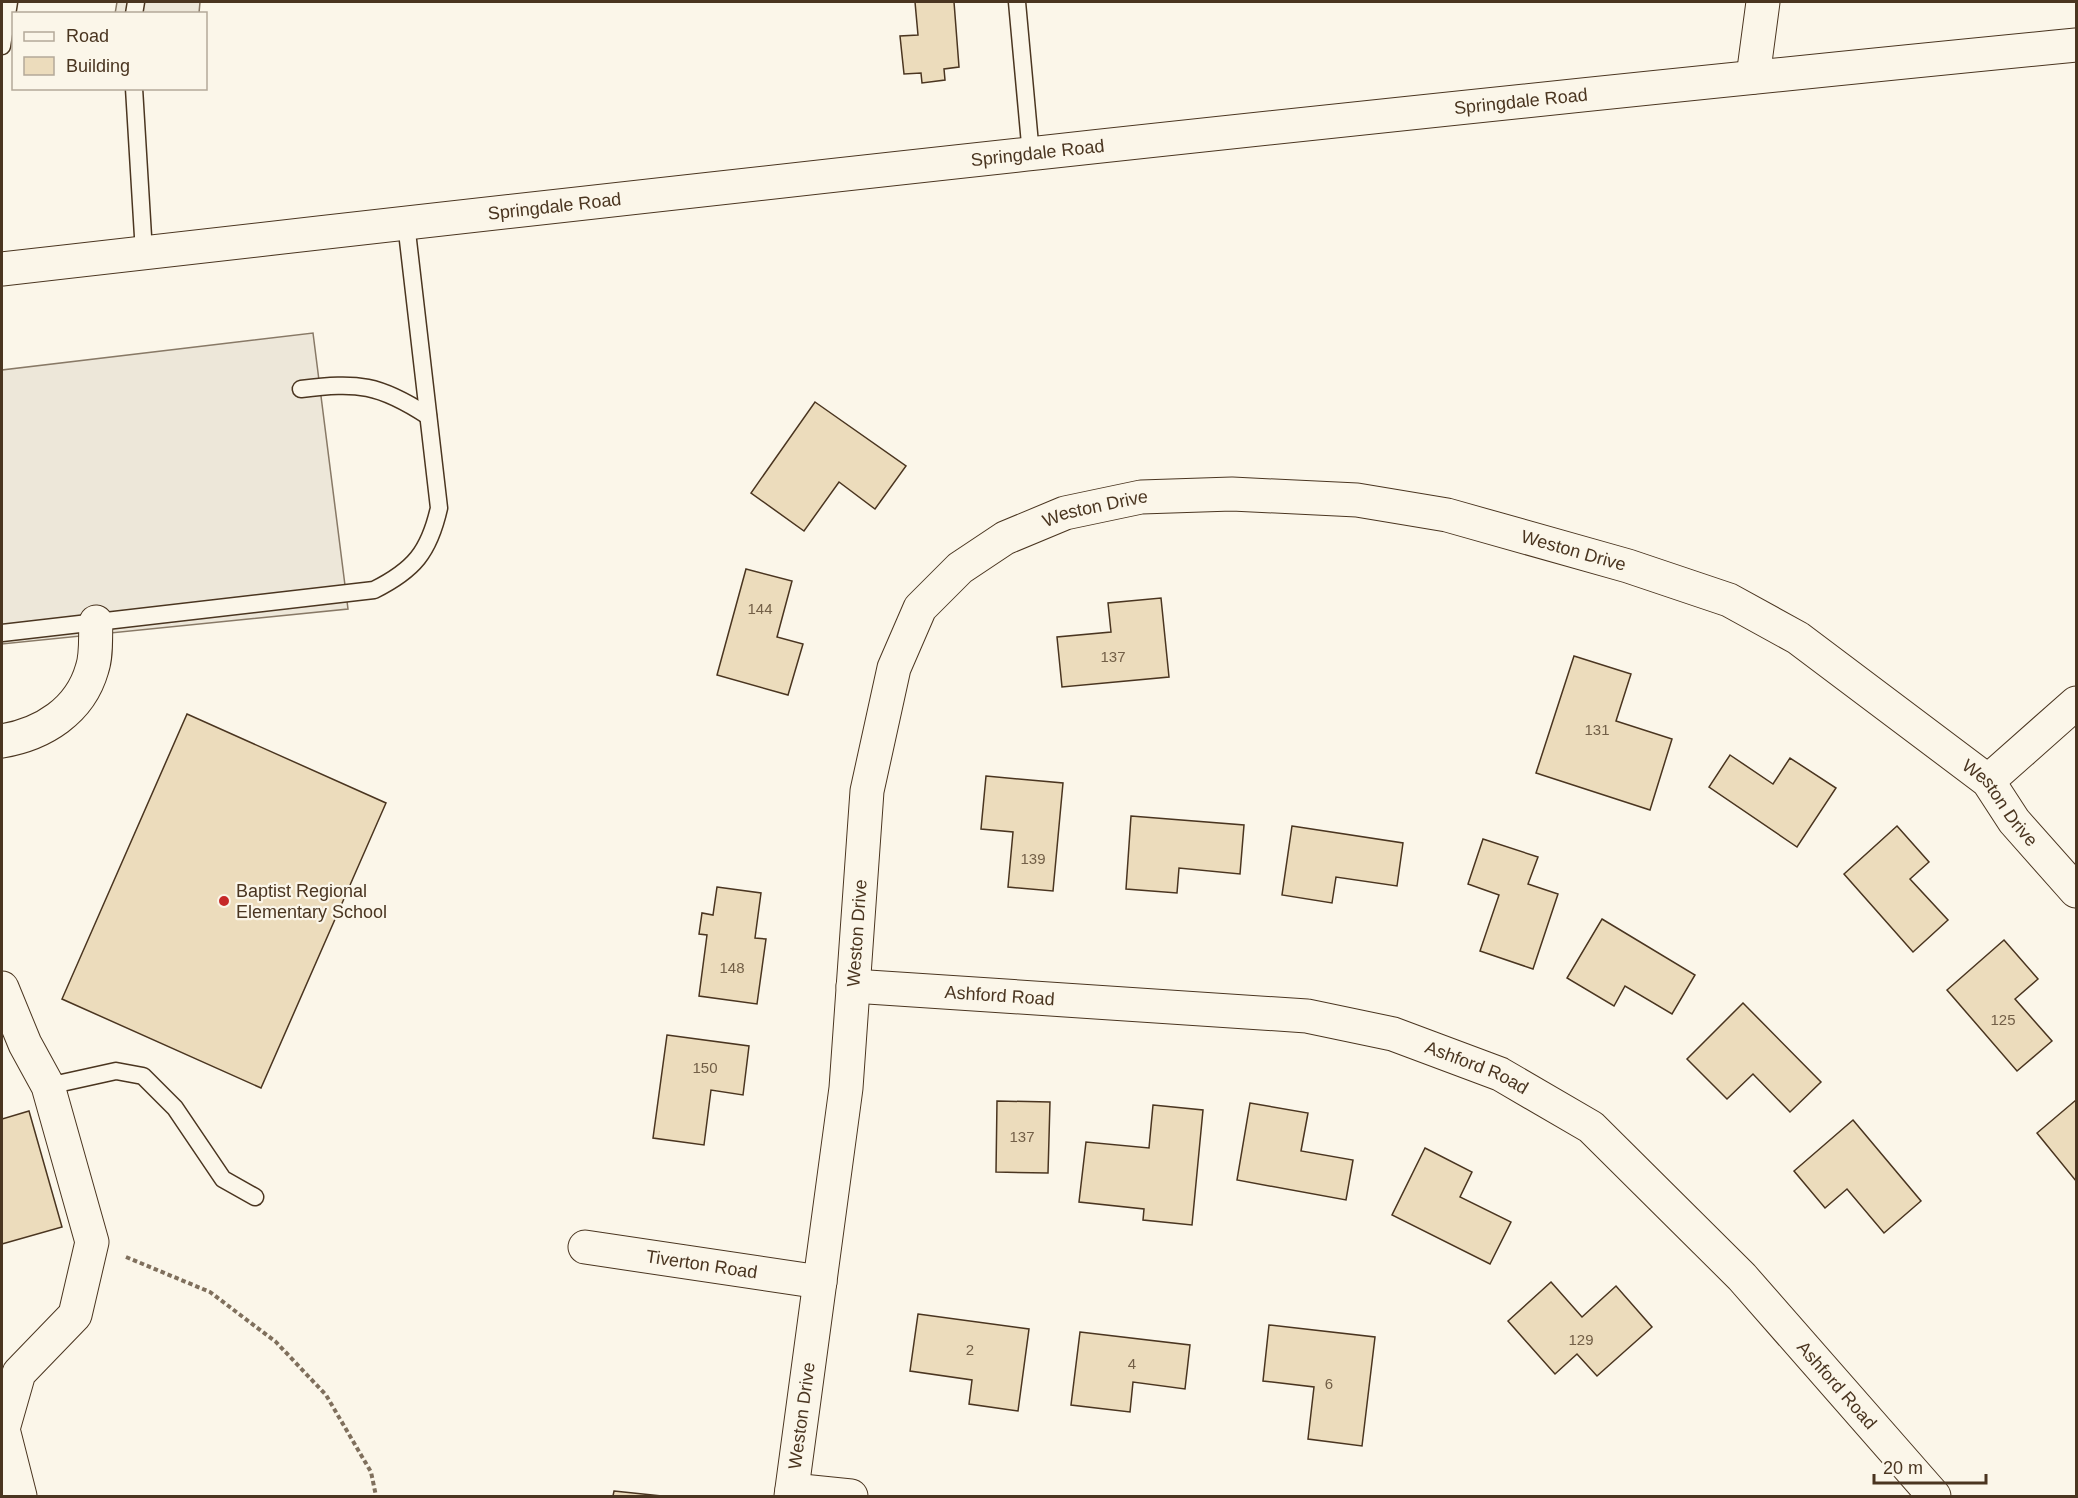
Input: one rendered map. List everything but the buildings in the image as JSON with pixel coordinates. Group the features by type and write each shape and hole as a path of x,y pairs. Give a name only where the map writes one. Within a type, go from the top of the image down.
{"street":[{"path":"1753,77 1763,2"},
{"name":"Springdale Road","path":"2,269 1031,154 2076,45"},
{"name":"Weston Drive","path":"791,1493 846,1088 867,791 894,668 920,608 960,568 1005,538 1065,513 1141,496 1232,494 1357,500 1447,515 1640,570 1729,600 1798,638 1988,781 2014,821 2076,891"},
{"path":"2,741 22,737 41,729 72,706 84,690 93,667 96,622"},
{"path":"1988,781 2076,703"},
{"name":"Ashford Road","path":"853,986 1307,1016 1393,1034 1500,1074 1591,1127 1742,1277 1934,1497"},
{"path":"2,988 8,1022 48,1086 92,1242 75,1315 19,1373 3,1429 20,1497"},
{"name":"Tiverton Road","path":"585,1247 820,1282"},
{"path":"791,1493 851,1497"}],"lane":[{"path":"2,46 9,2"},
{"path":"1017,2 1031,154"},
{"path":"134,90 144,253"},
{"path":"2,633 374,590 398,578 419,560 433,535 439,508 406,223"},
{"path":"301,389 360,385 397,395 428,416"},
{"path":"48,1086 116,1071 143,1076 175,1108 223,1179 255,1197"}],"path":[{"path":"92,1242 210,1292 276,1342 326,1395 371,1472 376,1497"}],"shaded area":[{"path":"117,2 200,2 199,12 115,12"},
{"path":"313,333 348,609 2,644 2,370"}],"place":[{"name":"Baptist Regional Elementary School","path":"224,901"}]}
